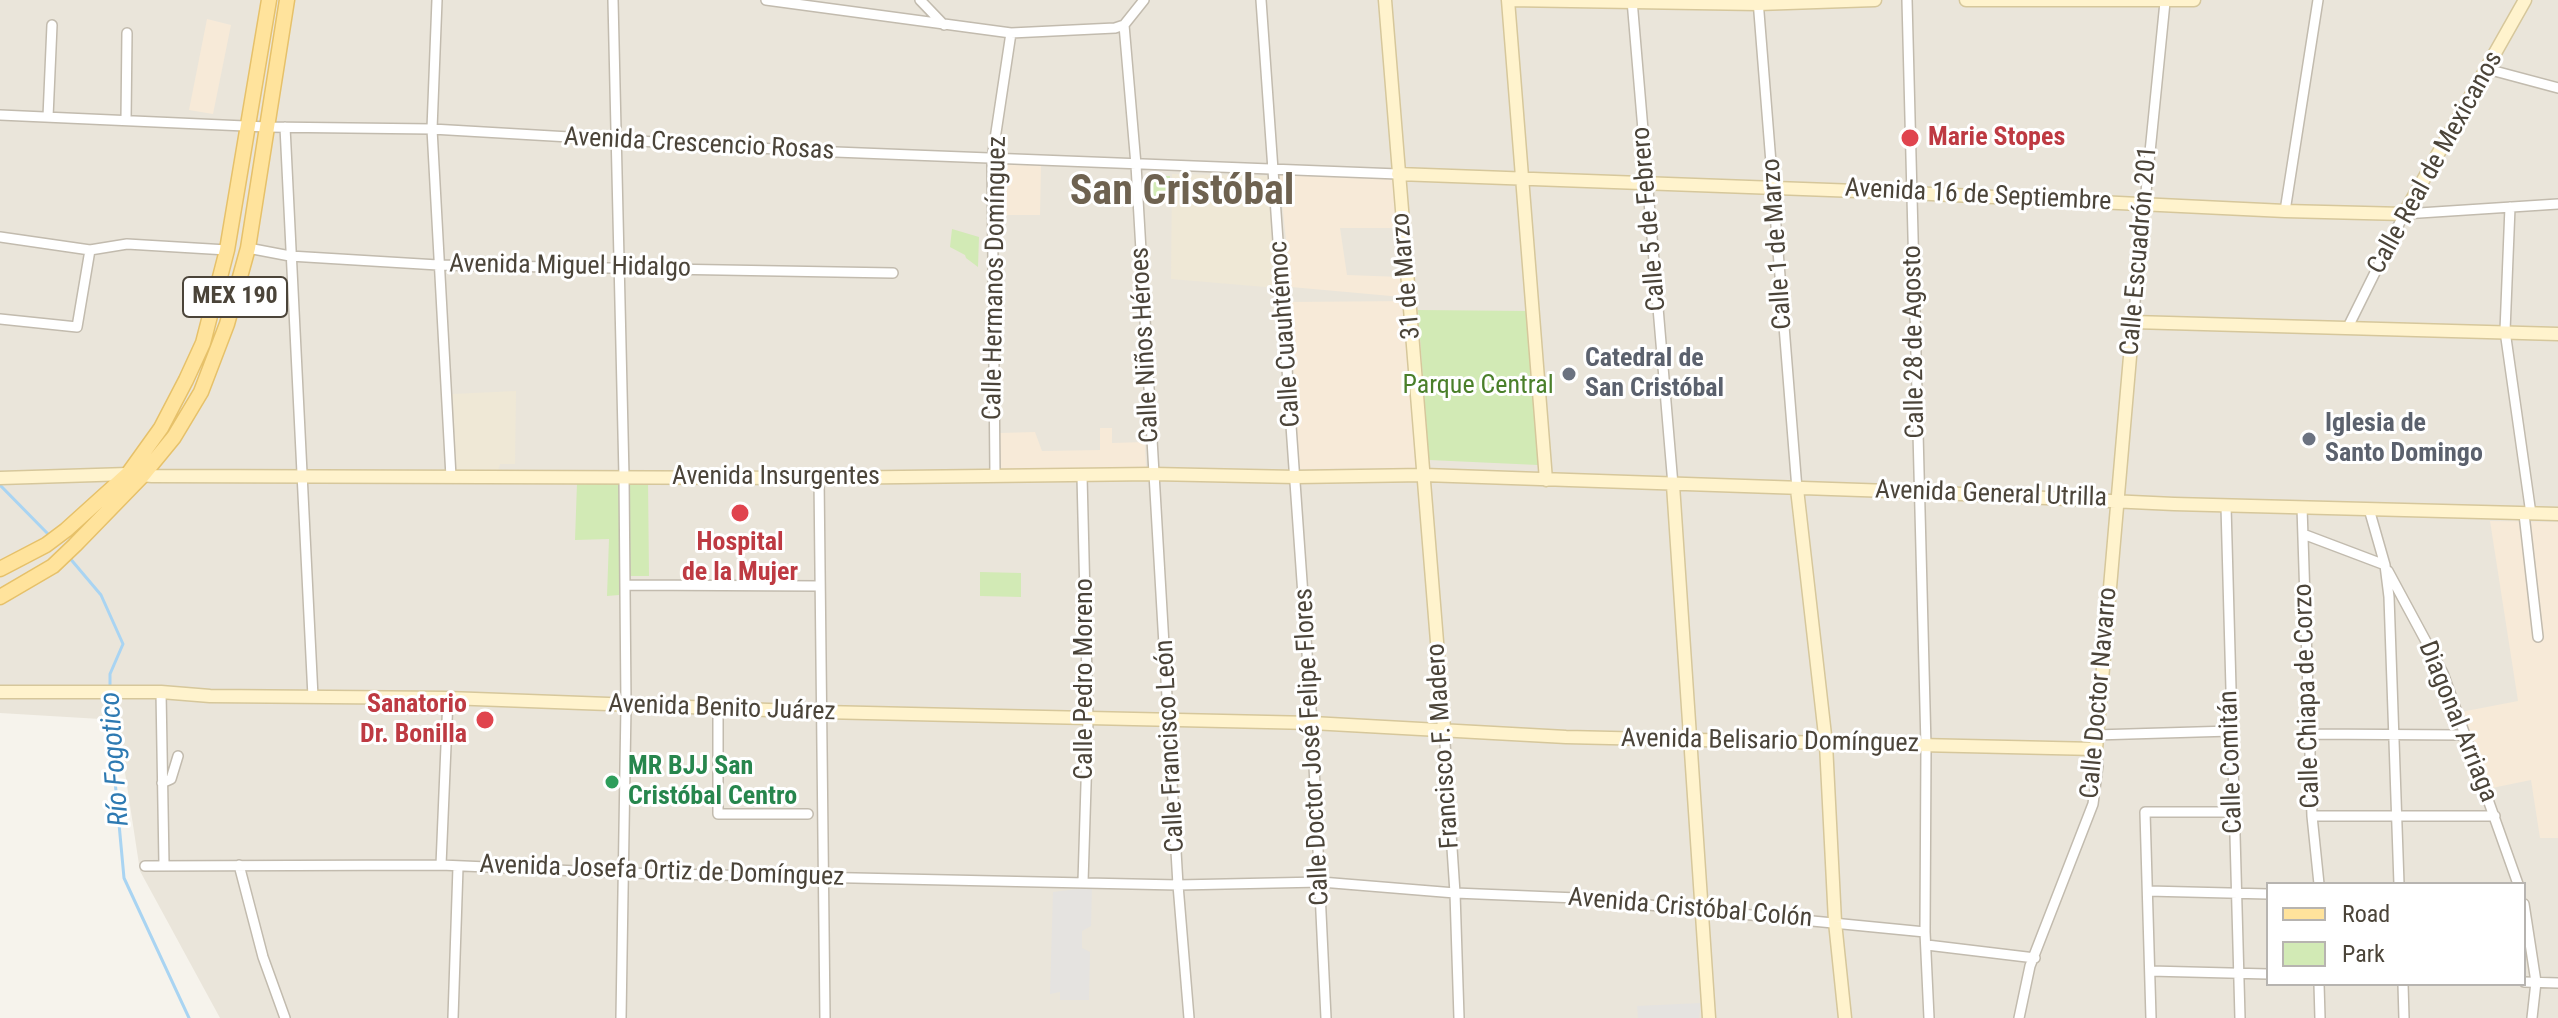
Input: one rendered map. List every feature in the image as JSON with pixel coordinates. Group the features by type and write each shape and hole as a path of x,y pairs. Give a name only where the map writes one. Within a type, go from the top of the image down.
{"main road":[{"name":"MEX 190","path":"0,569 46,545 135,475 192,368 206,331 227,250 269,0"},
{"name":"MEX 190","path":"0,597 53,566 75,545 135,475 174,437 201,392 227,324 248,248 287,0"}],"street":[{"path":"437,0 432,129 451,477"},
{"path":"613,0 626,705 621,1018"},
{"path":"766,0 1011,33 1115,28 1124,25 1144,0"},
{"path":"920,0 944,25"},
{"name":"Calle Cuauhtémoc","path":"1261,0 1296,477"},
{"name":"31 de Marzo","path":"1385,0 1424,475"},
{"path":"1546,480 1509,0 1875,0"},
{"name":"Calle 28 de Agosto","path":"1907,0 1926,746 1925,932 1929,1018"},
{"path":"1966,0 2194,0"},
{"path":"2285,211 2318,0"},
{"name":"Calle Real de Mexicanos","path":"2348,327 2404,214 2525,0"},
{"name":"Calle 5 de Febrero","path":"1632,2 1673,485"},
{"name":"Calle 1 de Marzo","path":"1758,2 1797,489"},
{"name":"Calle Escuadrón 201","path":"2118,500 2165,2"},
{"path":"48,117 52,25"},
{"name":"Calle Niños Héroes","path":"1124,25 1136,165 1153,474"},
{"path":"126,120 127,33"},
{"name":"Calle Hermanos Domínguez","path":"995,475 992,159 1011,33"},
{"path":"2487,69 2558,88"},
{"name":"Avenida Crescencio Rosas","path":"0,115 267,127 432,129 992,159 1398,174"},
{"path":"285,127 313,697"},
{"name":"Avenida 16 de Septiembre","path":"1398,174 1774,187 2285,211 2404,214 2558,204"},
{"path":"2510,207 2505,331 2528,514 2538,637"},
{"path":"0,237 90,250 127,244 227,250"},
{"name":"Avenida Miguel Hidalgo","path":"248,248 290,256 438,265 893,273"},
{"path":"0,319 77,327 90,250"},
{"path":"2133,322 2558,334"},
{"name":"Calle Francisco León","path":"1153,474 1189,1018"},
{"name":"Avenida Insurgentes","path":"6,478 135,475 819,478 1424,475"},
{"name":"Avenida General Utrilla","path":"1424,475 2226,506 2558,514"},
{"name":"Francisco F. Madero","path":"1424,475 1455,893 1459,1018"},
{"name":"Calle Pedro Moreno","path":"1082,476 1088,720 1083,882"},
{"name":"Calle Doctor José Felipe Flores","path":"1296,477 1321,882 1326,1018"},
{"path":"819,478 825,1018"},
{"path":"1673,485 1709,1018"},
{"path":"1797,489 1826,744 1835,922 1845,1018"},
{"name":"Calle Doctor Navarro","path":"2019,1018 2030,966 2093,804 2098,765 2095,742 2118,500"},
{"name":"Calle Comitán","path":"2226,506 2240,1018"},
{"name":"Calle Chiapa de Corzo","path":"2302,507 2312,816 2319,882"},
{"path":"2369,509 2385,565 2389,597 2399,882"},
{"path":"2303,534 2385,565"},
{"name":"Diagonal Arriaga","path":"2385,565 2443,673 2517,882"},
{"path":"625,585 820,586"},
{"name":"Avenida Benito Juárez","path":"0,692 448,698 822,712 1444,728"},
{"path":"161,692 164,864"},
{"path":"441,865 448,698"},
{"path":"718,708 718,814 808,814"},
{"name":"Avenida Belisario Domínguez","path":"1444,728 1566,737 1826,744 1926,746 2095,742"},
{"path":"2095,742 2231,731"},
{"path":"2310,734 2463,735"},
{"path":"162,783 175,774 178,756"},
{"path":"2151,1018 2145,812 2233,812"},
{"path":"2312,816 2495,816"},
{"path":"239,865 263,957 285,1018"},
{"name":"Avenida Josefa Ortiz de Domínguez","path":"145,866 441,865 624,873 1178,885 1321,882"},
{"path":"453,1018 458,867"},
{"name":"Avenida Cristóbal Colón","path":"1321,882 1455,893 1577,898 1925,932"},
{"path":"2148,891 2266,894"},
{"path":"2526,917 2536,982 2532,1018"},
{"path":"1927,945 2035,958"},
{"path":"2150,971 2266,974"},
{"path":"2526,982 2558,983"},
{"path":"2319,986 2320,1018"},
{"path":"2403,986 2404,1018"}],"shaded area":[{"path":"0,0 2558,0 2558,1018 220,1018 140,871 117,720 0,713"},
{"path":"207,19 231,25 213,114 189,110"},
{"path":"1000,163 1041,164 1040,215 1000,215"},
{"path":"1172,174 1271,176 1277,288 1171,279"},
{"path":"1279,174 1395,177 1400,228 1340,228 1347,275 1401,277 1402,297 1291,287"},
{"path":"1409,301 1417,468 1299,469 1290,302"},
{"path":"516,391 515,464 500,464 498,471 455,470 452,394"},
{"path":"1100,428 1112,428 1112,443 1145,442 1146,468 1000,471 1000,433 1035,432 1042,451 1100,450"},
{"path":"2490,521 2558,522 2558,838 2540,838 2531,780 2487,789 2461,712 2518,701"},
{"path":"1092,887 1091,926 1082,931 1082,948 1090,952 1089,1000 1060,1000 1060,992 1050,994 1053,892"},
{"path":"1701,1003 1699,1018 1638,1018 1637,1006"}],"green space":[{"path":"1145,176 1170,176 1170,200 1145,200"},
{"path":"952,229 979,237 978,267 950,247"},
{"name":"Parque Central","path":"1418,310 1528,311 1538,465 1429,460"},
{"path":"648,479 649,576 628,576 627,482"},
{"path":"620,480 619,595 607,596 609,539 575,540 577,483"},
{"path":"980,572 1021,573 1021,597 980,596"}],"waterway":[{"name":"Río Fogotico","path":"0,485 50,536"},
{"name":"Río Fogotico","path":"68,556 101,595 123,644 110,674 110,689"},
{"name":"Río Fogotico","path":"110,697 124,878 189,1018"}],"place":[{"name":"Marie Stopes","path":"1910,138"},
{"name":"Catedral de San Cristóbal","path":"1569,374"},
{"name":"Iglesia de Santo Domingo","path":"2309,439"},
{"name":"Hospital de la Mujer","path":"740,513"},
{"name":"Sanatorio Dr. Bonilla","path":"485,720"},
{"name":"MR BJJ San Cristóbal Centro","path":"612,782"}],"district":[{"name":"San Cristóbal","path":"1182,193"}]}
